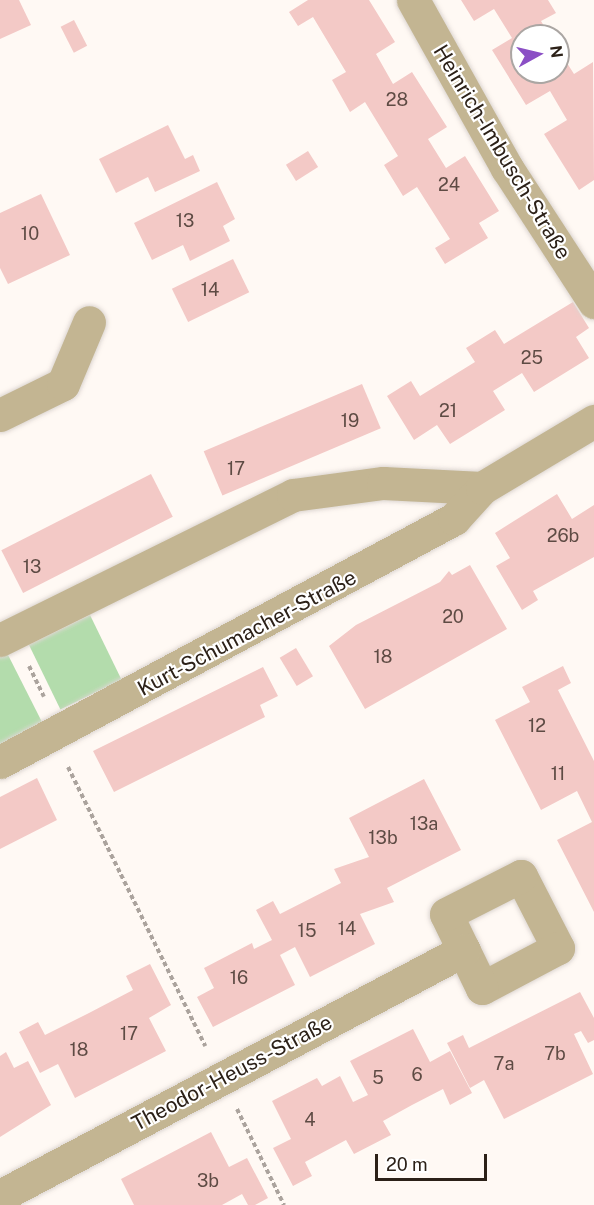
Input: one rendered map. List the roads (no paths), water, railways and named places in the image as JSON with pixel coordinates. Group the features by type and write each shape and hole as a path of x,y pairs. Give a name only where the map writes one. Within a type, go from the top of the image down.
{"street":[{"name":"Heinrich-Imbusch-Straße","path":"413,0 507,168 594,302"},
{"path":"0,415 63,384 89,322"},
{"name":"Kurt-Schumacher-Straße","path":"0,762 56,735 454,519 482,488 594,421"},
{"path":"7,636 293,495 383,483 482,488"},
{"name":"Theodor-Heuss-Straße","path":"0,1196 464,950"}]}
